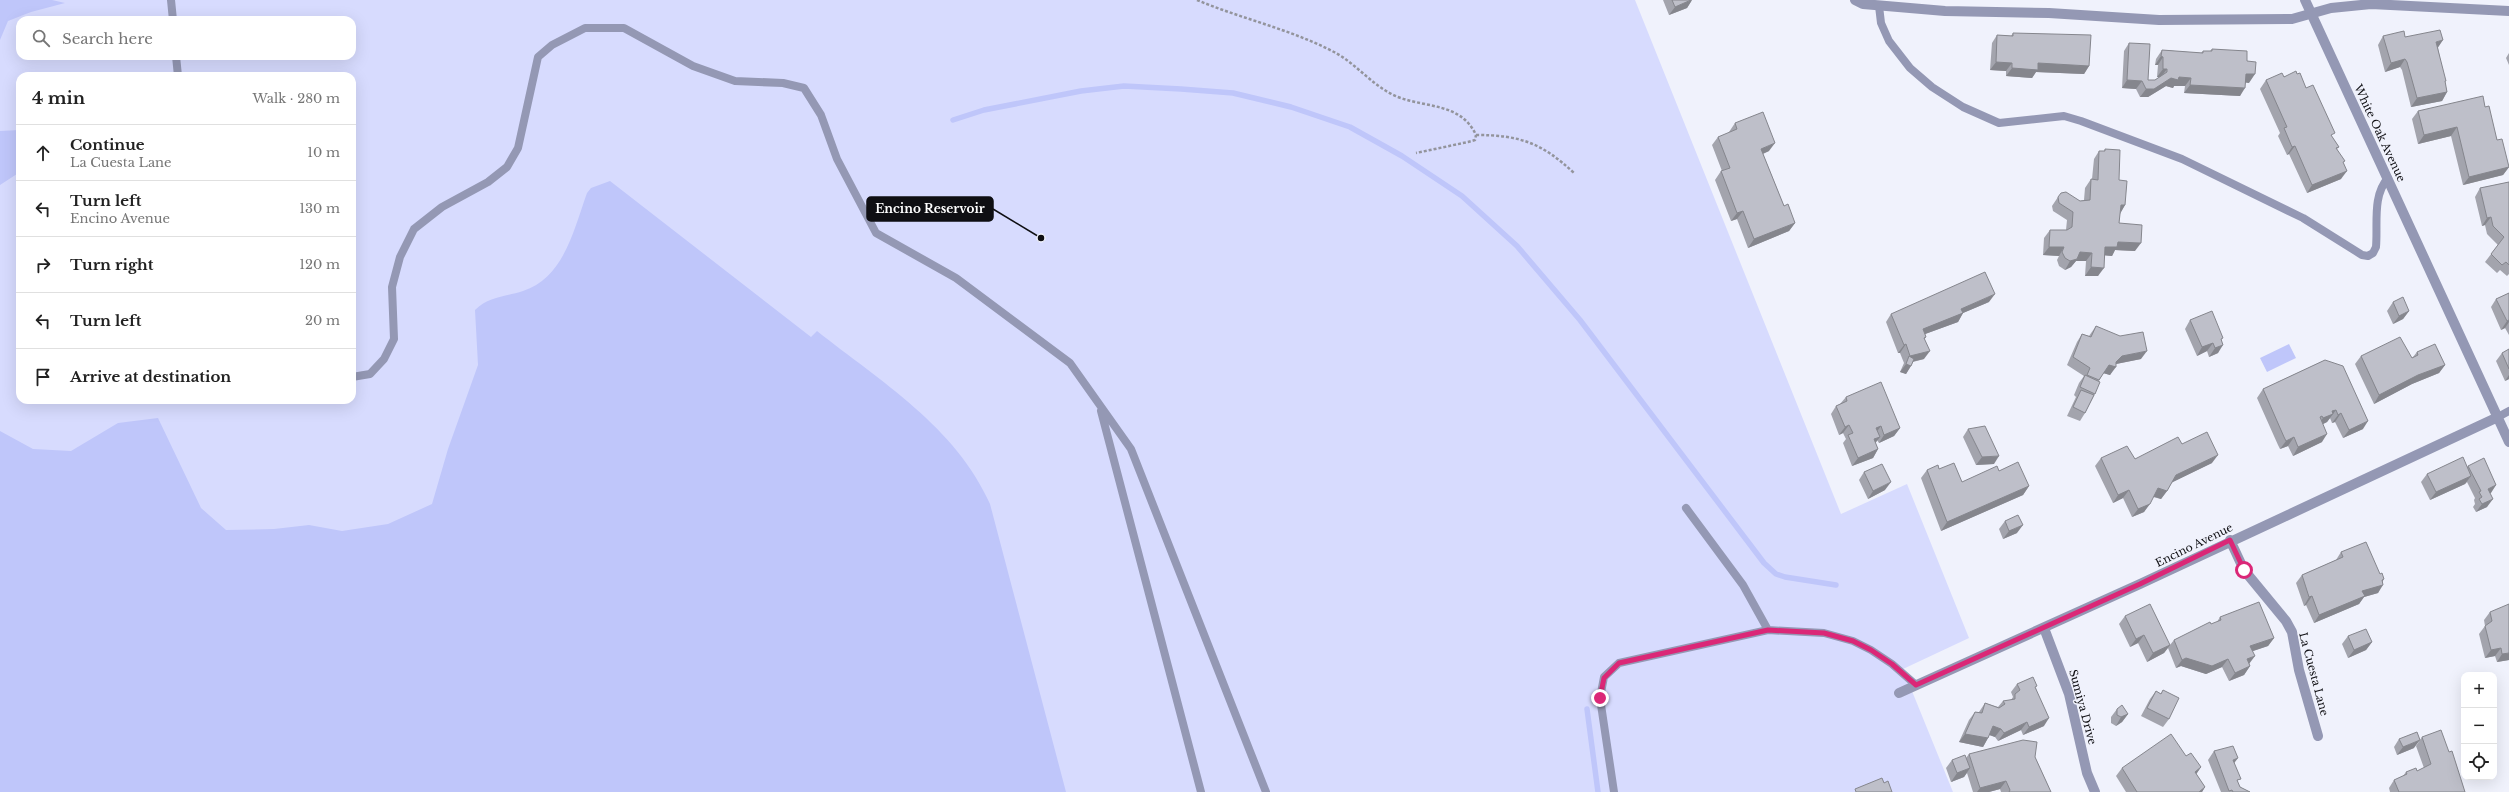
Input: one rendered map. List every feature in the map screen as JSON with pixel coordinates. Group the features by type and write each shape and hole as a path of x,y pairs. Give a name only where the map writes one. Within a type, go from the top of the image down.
{"street":[{"path":"1855,0 1863,4 1879,6 1945,11 2049,13 2159,20 2292,19 2331,8 2371,4 2509,11"},
{"name":"White Oak Avenue","path":"2305,0 2509,442"},
{"name":"Encino Avenue","path":"1899,693 2044,628 2230,540 2498,417"},
{"name":"La Cuesta Lane","path":"2230,540 2244,570 2286,621 2292,632 2299,670 2318,736"},
{"name":"Sumiya Drive","path":"2044,628 2069,694 2087,773 2095,792"}],"lane":[{"path":"171,0 173,16"},
{"path":"1879,6 1881,23 1889,41 1910,68 1932,87 1964,107 1999,122 2064,116 2081,121 2182,159 2303,218 2362,255 2368,256 2373,253 2376,247 2377,200 2381,186 2388,178"},
{"path":"356,376 370,374 384,359 394,340 392,287 400,256 414,230 442,207 488,182 507,167 518,148 538,57 552,45 585,28 624,28 693,66 735,81 783,83 804,88 821,115 837,159 876,233 956,278 1070,363 1132,450 1266,792"},
{"path":"176,60 178,72"},
{"path":"1100,404 1201,792"},
{"path":"2498,417 2509,411"},
{"path":"1686,508 1743,585 1768,630"},
{"path":"1614,792 1600,698 1604,678 1619,663 1768,630 1824,633 1853,641 1892,664 1916,685"}],"path":[{"path":"1197,0 1268,24 1336,52 1386,91 1399,97 1446,109 1462,116 1472,126 1476,135 1475,140 1416,153"},
{"path":"1476,135 1498,135 1527,141 1554,154 1574,173"}],"shaded area":[{"path":"0,0 1635,0 1841,514 1907,484 1969,638 1903,669 1953,792 0,792"},
{"path":"0,0 52,0 65,3 21,16 16,16 16,18 8,21 0,40"},
{"path":"16,130 16,175 0,185 0,131"},
{"path":"610,181 811,337 817,331 890,387 937,429 957,452 975,477 990,504 1066,792 0,792 0,431 33,449 71,451 118,423 158,418 201,508 226,530 274,529 309,525 342,531 388,524 432,504 448,449 478,365 475,310 480,305 492,299 523,291 537,285 548,275 558,264 566,251 587,193 591,188"},
{"path":"2289,344 2296,358 2267,372 2260,358"}],"building":[{"path":"1672,0 1691,0 1675,7"},
{"path":"2440,30 2443,40 2436,42 2446,81 2447,92 2417,98 2407,62 2405,59 2391,63 2383,36 2404,31 2405,37"},
{"path":"2013,33 2091,35 2089,66 2038,63 2038,70 2012,68 2012,63 1996,62 1997,35 2013,36"},
{"path":"2129,43 2150,44 2148,80 2155,80 2167,72 2167,69 2163,69 2163,57 2161,56 2162,50 2203,53 2203,51 2212,51 2212,49 2247,51 2247,61 2256,62 2255,74 2246,74 2245,88 2190,85 2191,78 2179,77 2178,80 2171,78 2154,89 2146,89 2142,81 2127,80"},
{"path":"2296,71 2297,74 2300,73 2306,88 2313,85 2335,133 2331,135 2339,147 2336,148 2345,161 2343,162 2347,171 2312,185 2295,146 2292,147 2284,128 2287,127 2266,80 2282,73 2284,77"},
{"path":"2483,96 2485,107 2489,106 2497,140 2502,139 2509,167 2469,177 2457,127 2424,135 2418,111"},
{"path":"1763,112 1775,143 1761,149 1784,206 1788,204 1795,223 1754,239 1743,211 1737,213 1721,171 1730,168 1718,137 1737,129 1735,123"},
{"path":"2105,149 2120,150 2119,180 2127,181 2125,205 2121,205 2119,223 2142,225 2141,243 2118,242 2117,247 2105,247 2104,268 2091,267 2092,253 2080,252 2077,259 2070,261 2065,258 2062,252 2064,247 2049,247 2050,230 2067,230 2072,227 2073,212 2059,203 2058,197 2061,193 2066,192 2080,201 2090,200 2091,179 2098,180 2099,151 2105,151"},
{"path":"2509,182 2509,265 2506,262 2502,265 2491,254 2504,237 2493,226 2491,217 2487,218 2480,188"},
{"path":"1985,272 1995,294 1961,309 1963,313 1923,329 1926,337 1924,338 1930,351 1910,356 1906,344 1904,345 1891,314"},
{"path":"2509,293 2509,320 2507,321 2496,299"},
{"path":"2403,297 2409,311 2399,316 2393,302"},
{"path":"2212,311 2223,338 2221,339 2223,345 2215,348 2213,343 2202,347 2190,320"},
{"path":"2096,326 2120,336 2143,332 2147,351 2122,356 2116,362 2116,367 2109,365 2099,380 2087,375 2090,368 2073,357 2082,334 2091,337"},
{"path":"2400,337 2412,358 2418,355 2417,352 2435,344 2445,365 2418,375 2379,395 2361,356"},
{"path":"2509,349 2509,369 2502,353"},
{"path":"1909,356 1914,359 1911,366 1906,364"},
{"path":"2325,360 2343,366 2368,421 2349,430 2341,413 2338,415 2336,410 2332,411 2333,414 2323,418 2322,416 2320,417 2327,434 2298,447 2294,437 2286,441 2263,389"},
{"path":"2085,375 2100,382 2095,394 2080,387"},
{"path":"1881,382 1900,428 1884,435 1881,426 1876,428 1880,437 1874,439 1878,449 1858,458 1848,435 1853,433 1849,425 1845,427 1836,406 1847,401 1846,397"},
{"path":"2081,390 2094,395 2085,413 2073,407"},
{"path":"1985,426 1999,456 1982,457 1968,429"},
{"path":"2207,432 2218,455 2176,475 2167,491 2158,488 2150,504 2138,509 2129,490 2118,495 2101,458 2127,446 2135,459 2178,437 2182,444"},
{"path":"2463,457 2471,476 2436,492 2427,474"},
{"path":"2484,458 2496,485 2488,489 2493,499 2482,504 2479,499 2482,497 2479,492 2481,491 2468,466"},
{"path":"2018,462 2029,486 1947,522 1927,470 1938,465 1939,469 1954,463 1962,482 1997,466 1999,471"},
{"path":"1882,464 1891,482 1873,491 1864,472"},
{"path":"2018,515 2023,525 2009,531 2005,521"},
{"path":"2366,542 2380,574 2382,573 2384,579 2382,580 2383,585 2362,591 2365,596 2319,615 2312,596 2309,597 2302,575 2343,557 2341,552"},
{"path":"2259,602 2274,638 2250,646 2255,656 2247,659 2250,666 2235,673 2228,659 2212,666 2186,658 2182,660 2174,640 2210,622 2211,624 2221,620 2220,617"},
{"path":"2150,604 2170,645 2153,653 2144,635 2136,639 2125,616"},
{"path":"2509,604 2509,653 2502,654 2501,648 2491,650 2485,626 2492,621 2490,612"},
{"path":"2366,629 2372,642 2354,650 2348,636"},
{"path":"2033,677 2037,686 2035,687 2049,718 2029,727 2027,722 2004,733 2001,729 1993,726 1988,738 1965,734 1975,712 1982,713 1985,703 1999,708 2005,704 2003,701 2015,699 2015,694 2020,690 2017,684"},
{"path":"2163,690 2179,698 2169,719 2147,708 2156,691 2161,694"},
{"path":"2122,705 2128,714 2121,717 2117,715 2117,709"},
{"path":"2441,730 2449,752 2452,751 2465,792 2399,792 2394,780 2407,774 2406,772 2416,768 2417,771 2431,764 2422,737"},
{"path":"2417,732 2420,740 2403,747 2399,739"},
{"path":"2171,734 2186,756 2191,753 2201,767 2195,772 2205,787 2199,792 2137,792 2122,768"},
{"path":"2023,740 2037,742 2035,757 2051,792 2009,792 2010,790 2006,781 1980,788 1969,754"},
{"path":"2233,746 2238,758 2233,760 2241,779 2237,780 2240,787 2250,792 2229,791 2214,751"},
{"path":"1965,755 1970,768 1957,773 1952,760"},
{"path":"1882,778 1884,783 1888,781 1892,792 1856,792 1855,789"}],"waterway":[{"path":"953,120 984,110 1081,91 1124,86 1233,93 1291,107 1350,127 1402,156 1462,196 1517,246 1580,320 1764,563 1776,574 1785,577 1836,585"},
{"path":"1587,709 1598,792"}],"place":[{"name":"Encino Reservoir","path":"1041,238"}],"route":[{"path":"1600,698 1604,678 1619,663 1707,646 1768,630 1824,633 1853,641 1871,650 1892,664 1916,685 2140,584 2230,540 2244,570"}]}
